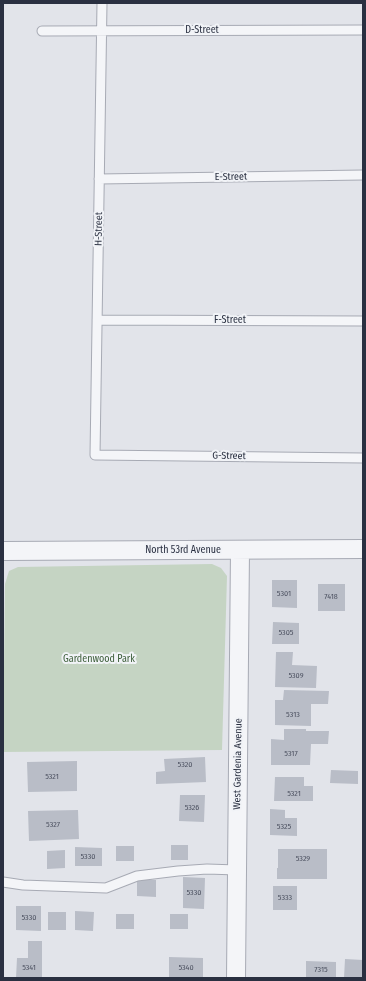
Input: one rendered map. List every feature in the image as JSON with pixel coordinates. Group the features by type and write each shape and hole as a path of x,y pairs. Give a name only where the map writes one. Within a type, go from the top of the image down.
{"street":[{"name":"North 53rd Avenue","path":"3,551 363,549"},
{"name":"West Gardenia Avenue","path":"236,978 240,550"}],"lane":[{"name":"H-Street","path":"95,454 102,3"},
{"name":"D-Street","path":"42,31 363,30"},
{"name":"E-Street","path":"99,179 363,175"},
{"name":"F-Street","path":"97,320 363,321"},
{"name":"G-Street","path":"95,454 363,458"},
{"path":"3,882 23,885 106,888 137,876 207,869 237,870"}],"green space":[{"name":"Gardenwood Park","path":"212,564 221,568 227,576 222,750 3,752 5,584 9,571 18,567"}],"building":[{"path":"272,580 297,580 297,608 272,607"},
{"path":"318,584 345,584 345,611 318,611"},
{"path":"273,622 299,623 299,644 272,644"},
{"path":"276,652 293,652 292,665 317,666 316,688 275,687"},
{"path":"284,690 329,691 328,704 311,704 311,726 275,725 275,700 283,700"},
{"path":"284,729 329,731 328,744 311,744 310,765 271,765 271,739 284,740"},
{"path":"205,757 206,782 156,784 156,772 165,771 164,759"},
{"path":"77,761 77,791 28,792 27,762"},
{"path":"331,770 358,771 358,784 330,783"},
{"path":"275,777 304,777 304,786 313,786 313,801 274,801"},
{"path":"180,795 205,795 204,822 179,821"},
{"path":"270,809 285,810 285,818 297,818 297,836 270,835"},
{"path":"78,810 79,839 29,841 28,811"},
{"path":"171,845 188,845 188,860 171,860"},
{"path":"116,846 134,846 134,861 116,861"},
{"path":"75,847 102,848 102,866 75,866"},
{"path":"278,849 327,849 327,879 277,879"},
{"path":"65,850 65,868 47,869 47,851"},
{"path":"183,877 205,878 204,909 183,908"},
{"path":"137,880 156,880 156,897 137,896"},
{"path":"273,886 297,886 297,910 273,910"},
{"path":"16,906 41,906 41,931 16,930"},
{"path":"75,911 94,912 93,931 75,930"},
{"path":"48,912 66,912 66,930 48,930"},
{"path":"116,914 134,914 134,929 116,929"},
{"path":"170,914 188,914 188,929 170,929"},
{"path":"28,941 42,941 42,978 16,978 17,958 28,958"},
{"path":"169,957 203,958 203,978 169,978"},
{"path":"345,959 363,960 363,978 344,978"},
{"path":"306,961 336,962 336,978 306,978"}]}
